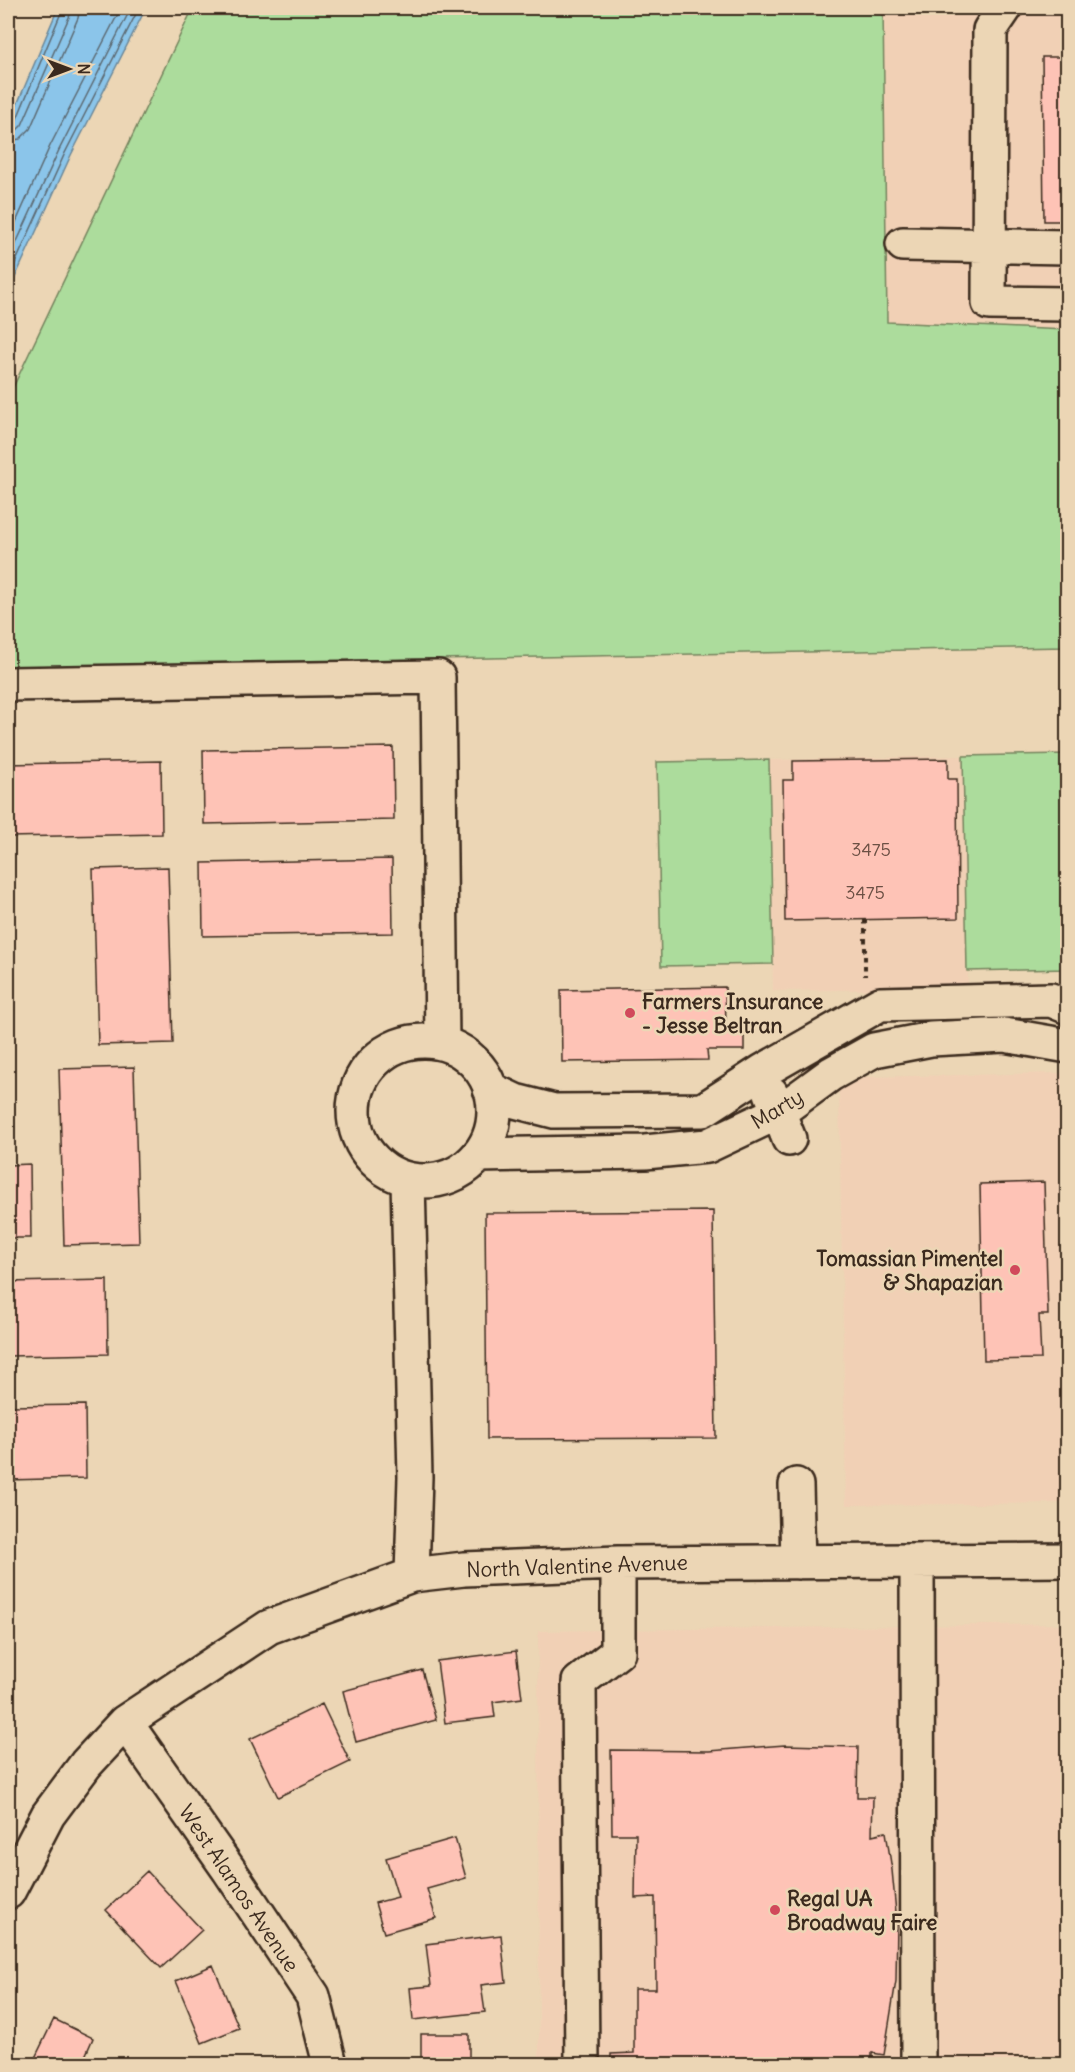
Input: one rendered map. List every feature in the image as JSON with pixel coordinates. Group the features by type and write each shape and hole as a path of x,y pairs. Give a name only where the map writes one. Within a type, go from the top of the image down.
{"street":[{"path":"1005,8 990,30 988,246 990,303 1068,304"},
{"path":"903,244 1068,247"},
{"path":"8,684 438,677 442,1043"},
{"name":"Marty","path":"490,1089 515,1101 554,1111 703,1110 763,1071 880,1004 1050,1000 1068,1007"},
{"name":"Marty","path":"478,1155 645,1152 707,1146 784,1126 831,1074 874,1050 931,1039 1004,1035 1068,1046"},
{"path":"419,1041 442,1043 463,1053 480,1069 490,1089 494,1112 490,1135 478,1155 461,1171 440,1180 408,1180 395,1175 375,1162 362,1144 354,1122 355,1098 363,1077 377,1058 396,1046 419,1041"},
{"path":"763,1071 784,1126"},
{"path":"408,1180 415,1477 412,1575"},
{"path":"796,1485 798,1563"},
{"name":"North Valentine Avenue","path":"9,1886 48,1815 86,1764 124,1722 269,1627 412,1575 464,1569 618,1563 1068,1560"},
{"path":"917,1562 918,2064"},
{"path":"582,2064 579,1682 618,1652 618,1563"},
{"name":"West Alamos Avenue","path":"124,1722 229,1870 313,1996 330,2064"}],"path":[{"path":"865,920 866,1012"}],"shaded area":[{"path":"881,8 1067,8 1067,330 887,322"},
{"path":"963,756 968,988 773,991 769,760"},
{"path":"1064,1073 1068,1283 1067,1503 846,1505 839,1091 864,1077"},
{"path":"1067,1624 1067,2064 539,2064 538,1631"}],"green space":[{"path":"193,8 883,8 887,322 1067,330 1067,647 8,667 8,398"},
{"path":"1067,754 1067,969 967,971 963,756"},
{"path":"769,760 773,964 661,966 657,762"}],"water":[{"path":"58,8 146,8 71,155 8,293 8,126"}],"building":[{"path":"1042,57 1068,57 1068,221 1044,221"},
{"path":"393,747 394,820 204,824 203,750"},
{"path":"948,759 948,779 957,779 958,918 785,921 783,780 793,780 793,761"},
{"path":"161,761 162,834 8,837 8,764"},
{"path":"392,859 393,933 203,936 202,863"},
{"path":"168,867 173,1043 98,1045 93,869"},
{"path":"725,987 726,1026 744,1026 744,1050 707,1050 708,1060 562,1062 561,990"},
{"path":"134,1067 139,1243 64,1245 59,1069"},
{"path":"30,1164 31,1238 8,1238 8,1165"},
{"path":"1044,1182 1048,1315 1039,1315 1041,1359 984,1360 980,1184"},
{"path":"713,1211 716,1438 487,1439 485,1213"},
{"path":"107,1280 108,1354 8,1356 8,1282"},
{"path":"85,1405 86,1478 8,1480 8,1406"},
{"path":"516,1651 522,1698 493,1702 495,1717 445,1723 437,1661"},
{"path":"422,1670 436,1720 356,1742 343,1691"},
{"path":"322,1704 350,1762 278,1797 250,1739"},
{"name":"Regal UA Broadway Faire","path":"785,1745 858,1747 857,1797 873,1797 872,1835 886,1832 897,1923 896,1981 884,2055 872,2053 872,2064 611,2064 611,2054 634,2053 634,1989 656,1989 655,1897 635,1898 636,1834 612,1834 611,1750 709,1751"},
{"path":"455,1838 466,1878 427,1889 436,1918 384,1933 375,1903 398,1897 386,1858"},
{"path":"147,1871 202,1930 161,1968 106,1910"},
{"path":"501,1935 506,1982 481,1985 485,2012 413,2020 410,1988 431,1986 426,1944"},
{"path":"213,1965 239,2028 202,2043 176,1981"},
{"path":"54,2019 93,2038 83,2061 91,2064 32,2064"},
{"path":"421,2034 469,2034 469,2064 421,2064"}],"place":[{"name":"Farmers Insurance - Jesse Beltran","path":"630,1013"},
{"name":"Tomassian Pimentel & Shapazian","path":"1015,1270"},
{"name":"Regal UA Broadway Faire","path":"775,1910"}]}
